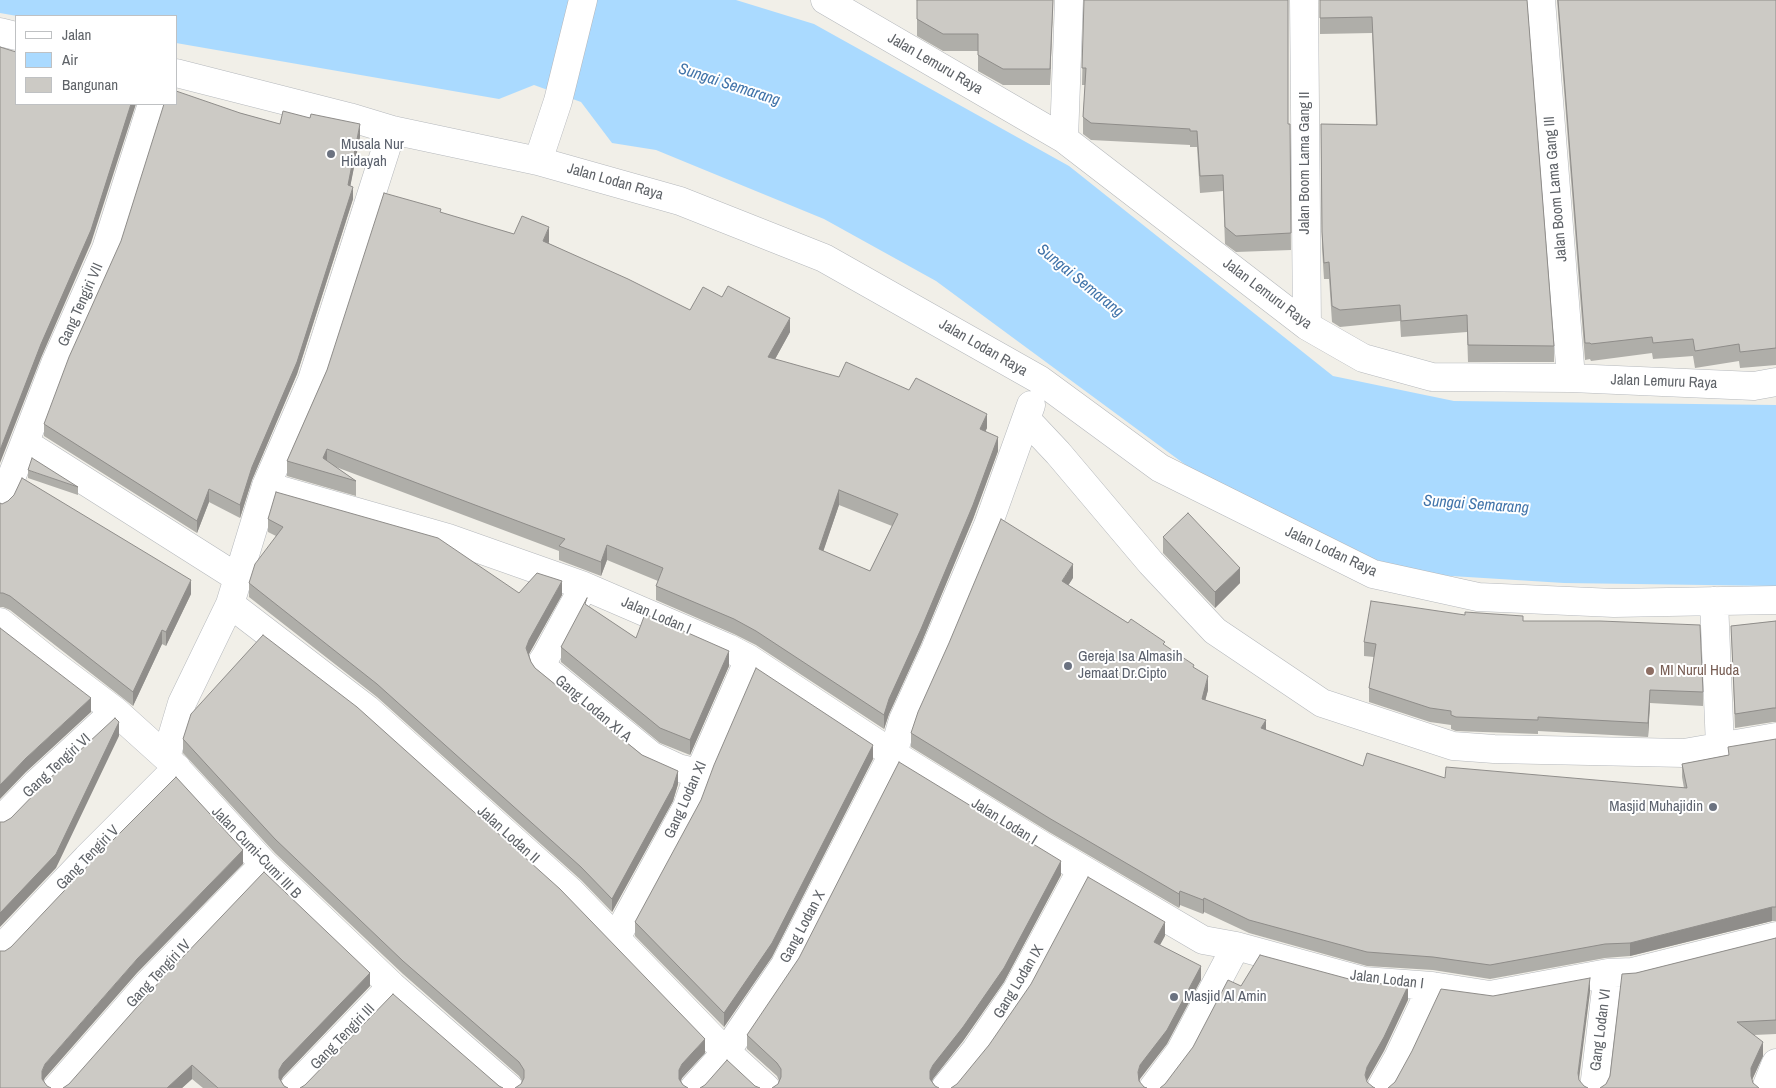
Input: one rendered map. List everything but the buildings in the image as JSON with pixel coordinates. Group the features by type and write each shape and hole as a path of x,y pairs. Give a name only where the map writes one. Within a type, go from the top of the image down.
{"street":[{"path":"538,161 558,101 583,0"},
{"name":"Jalan Lemuru Raya","path":"825,0 1064,139 1307,326 1363,358 1432,378 1571,378 1754,386 1776,382"},
{"path":"1064,139 1069,0"},
{"name":"Jalan Boom Lama Gang II","path":"1304,0 1307,326"},
{"name":"Jalan Boom Lama Gang III","path":"1541,0 1571,378"},
{"path":"0,32 15,36"},
{"name":"Jalan Lodan Raya","path":"178,74 349,117 392,130 538,161 680,200 824,258 1040,380 1160,468 1374,574 1478,597 1614,603 1776,600"},
{"name":"Gang Tengiri VII","path":"0,502 55,364 106,249 152,105"},
{"path":"171,762 182,703 230,604 266,486 312,380 392,130"},
{"name":"Gang Lodan X","path":"694,1088 726,1052 785,964 893,754 903,720 988,525 1040,380"},
{"path":"1026,419 1058,453 1151,563 1215,631 1322,703 1453,746 1494,749 1684,753 1776,737"},
{"path":"25,442 238,578"},
{"name":"Jalan Lodan I","path":"266,486 448,538 584,586 728,648 749,659 893,754 1203,940 1236,946 1364,981 1432,986 1490,995 1608,973 1632,972 1776,936"},
{"name":"Gang Lodan XI A","path":"584,586 542,662 545,669 652,756 678,768 699,773"},
{"path":"1714,601 1720,746"},
{"name":"Jalan Lodan II","path":"230,604 367,709 571,892 726,1052 766,1088"},
{"name":"Jalan Cumi-Cumi III B","path":"0,622 46,660 115,711 171,762 264,864 392,986 509,1088"},
{"name":"Gang Lodan XI","path":"616,938 687,807 699,773 749,659"},
{"name":"Gang Tengiri VI","path":"0,820 115,711"},
{"name":"Gang Tengiri V","path":"0,950 87,858 171,762"},
{"name":"Gang Tengiri IV","path":"57,1088 148,984 264,864"},
{"name":"Gang Lodan IX","path":"945,1088 976,1050 1017,990 1082,869"},
{"path":"1153,1088 1180,1052 1236,946"},
{"name":"Gang Lodan VI","path":"1594,1088 1608,973"},
{"name":"Gang Tengiri III","path":"294,1088 392,986"},
{"path":"1381,1088 1398,1058 1432,986"},
{"path":"1766,1088 1776,1063"}],"water":[{"name":"Sungai Semarang","path":"0,0 736,0 814,24 1069,166 1333,376 1454,401 1776,405 1776,586 1564,583 1387,572 1240,505 936,281 824,219 656,150 612,143 581,102 534,85 499,99 178,43 178,15 15,16 0,13"}],"place":[{"name":"Musala Nur Hidayah","path":"331,154"},
{"name":"Gereja Isa Almasih Jemaat Dr.Cipto","path":"1068,666"},
{"name":"MI Nurul Huda","path":"1650,671"},
{"name":"Masjid Muhajidin","path":"1713,807"},
{"name":"Masjid Al Amin","path":"1174,997"}]}
